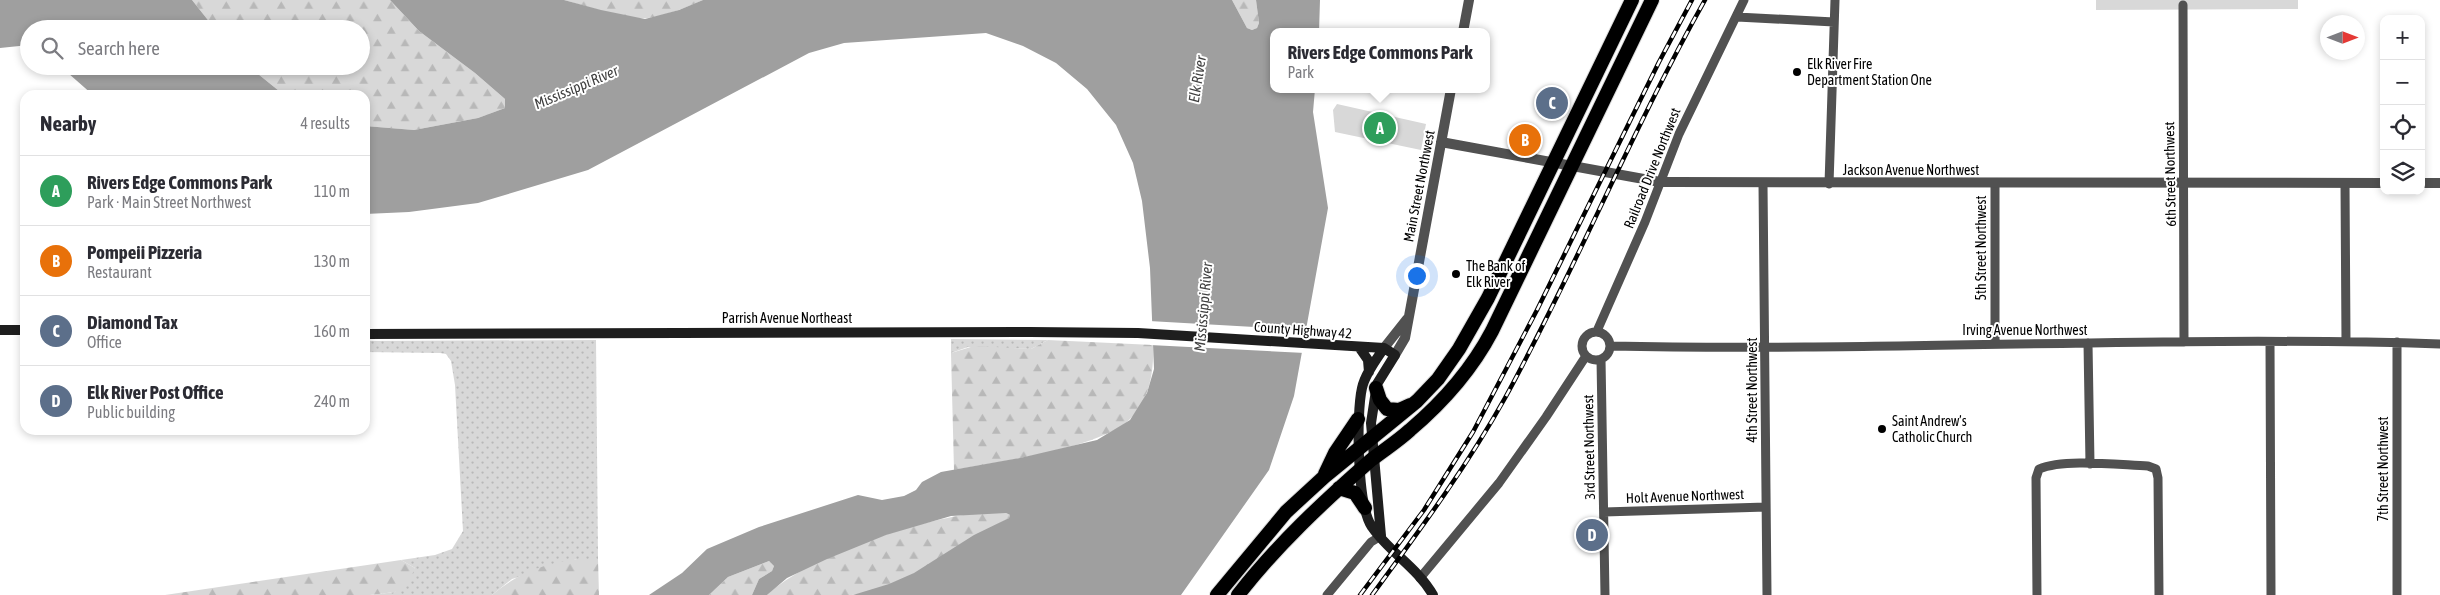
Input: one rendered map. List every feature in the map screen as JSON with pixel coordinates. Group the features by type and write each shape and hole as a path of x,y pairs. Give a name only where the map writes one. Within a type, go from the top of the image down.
{"highway":[{"path":"1217,595 1270,530 1324,477 1418,401 1438,378 1469,334 1632,0"},
{"path":"1238,595 1278,548 1340,488 1428,414 1448,393 1474,360 1489,336 1652,0"},
{"path":"1376,388 1380,400 1387,409 1399,410 1418,401"},
{"path":"1324,477 1335,453 1358,419"},
{"path":"1340,488 1354,494 1365,508"}],"main road":[{"path":"0,330 20,330"},
{"name":"Parrish Avenue Northeast","path":"370,334 1138,333 1209,338"},
{"name":"County Highway 42","path":"1209,338 1384,348"},
{"path":"1359,347 1368,360 1369,372"},
{"name":"Main Street Northwest","path":"1384,348 1362,386 1358,419 1365,508 1368,522 1420,578 1433,595"},
{"path":"1384,348 1395,355"},
{"name":"Main Street Northwest","path":"1381,536 1371,440 1376,388 1395,355"}],"street":[{"path":"1464,28 1469,0"},
{"name":"Railroad Drive Northwest","path":"1597,331 1691,107 1744,0"},
{"path":"1829,184 1834,0"},
{"name":"6th Street Northwest","path":"2183,5 2184,342"},
{"path":"1737,17 1834,22"},
{"name":"Main Street Northwest","path":"1395,355 1405,338 1407,318 1451,93"},
{"name":"Jackson Avenue Northwest","path":"1441,142 1660,182 1763,184 2380,183"},
{"path":"2345,183 2346,341"},
{"path":"2425,183 2440,183"},
{"name":"4th Street Northwest","path":"1763,184 1767,595"},
{"name":"5th Street Northwest","path":"1995,184 1995,343"},
{"name":"Main Street Northwest","path":"1384,348 1407,318"},
{"path":"1597,331 1607,336 1610,346 1609,351 1601,359 1596,360 1586,356 1582,343 1585,336 1597,331"},
{"name":"Irving Avenue Northwest","path":"1610,346 2346,341 2440,344"},
{"path":"2270,342 2271,595"},
{"name":"7th Street Northwest","path":"2397,342 2397,595"},
{"path":"2088,343 2090,464"},
{"path":"1420,578 1499,483 1586,356"},
{"name":"3rd Street Northwest","path":"1601,359 1605,595"},
{"path":"2037,595 2036,478 2039,469 2048,465 2090,464 2148,466 2156,469 2158,478 2159,595"},
{"name":"Holt Avenue Northwest","path":"1604,512 1766,507"},
{"path":"1327,595 1371,542 1381,536"}],"green space":[{"path":"192,0 390,0 419,31 475,73 505,99 505,108 478,118 414,130 370,126 370,90 278,90 259,75 370,75 370,20 208,20"},
{"path":"564,0 703,0 669,13 640,18 606,12"},
{"path":"1232,0 1256,0 1259,23 1257,28 1252,30 1247,28"},
{"path":"2096,0 2298,0 2298,9 2096,10"},
{"path":"1337,104 1426,124 1421,150 1335,132 1333,110"},
{"path":"951,339 1048,340 1031,349 968,347 951,353"},
{"path":"596,340 598,559 577,559 512,579 492,595 370,595 395,592 415,568 401,560 435,555 452,549 463,531 455,385 451,361 446,354 440,353 370,352 370,341"},
{"path":"1048,340 1153,345 1153,365 1149,385 1137,411 1130,419 1116,429 1073,446 954,470 951,353 974,346 1031,349"},
{"path":"978,513 1006,513 1010,515 1009,518 932,564 892,584 852,595 767,595 786,580 810,566 867,541 927,523"},
{"path":"577,559 598,559 599,595 492,595 522,575 552,564"},
{"path":"401,560 415,568 407,586 395,592 370,595 165,595"},
{"path":"769,561 774,566 772,571 759,579 752,595 709,595 728,577"}],"water":[{"path":"0,0 192,0 208,20 20,20 20,46 0,48"},
{"path":"390,0 564,0 645,19 679,10 703,0 1232,0 1247,28 1252,30 1257,28 1259,23 1256,0 1320,0 1319,28 1270,28 1270,93 1315,93 1313,112 1328,208 1294,396 1269,470 1181,595 853,595 889,584 914,573 974,535 1009,518 1010,515 1006,513 951,516 886,535 787,578 767,595 752,595 759,579 772,571 774,566 769,561 728,577 709,595 649,595 682,573 707,549 759,527 858,495 882,500 904,496 916,490 922,482 941,472 1020,458 1097,440 1130,420 1147,393 1154,369 1150,268 1142,201 1133,163 1116,125 1087,89 1056,63 1023,46 986,33 844,43 809,53 588,170 478,203 409,212 370,214 370,126 414,130 478,118 505,108 505,99 475,73 419,31"},
{"path":"70,75 259,75 278,90 87,90"}],"pier":[{"path":"1149,321 1310,330 1305,353 1150,345"}],"railway":[{"path":"1360,595 1424,510 1473,432 1537,310 1659,62 1692,0"},
{"path":"1372,595 1458,474 1505,398 1556,299 1678,49 1705,0"}],"place":[{"name":"Elk River Fire Department Station One","path":"1797,72"},
{"name":"Diamond Tax","path":"1552,103"},
{"name":"Rivers Edge Commons Park","path":"1380,128"},
{"name":"Pompeii Pizzeria","path":"1525,140"},
{"name":"The Bank of Elk River","path":"1456,274"},
{"name":"Saint Andrew’s Catholic Church","path":"1882,429"},
{"name":"Elk River Post Office","path":"1592,535"}],"water label":[{"name":"Elk River","path":"1197,79"},
{"name":"Mississippi River","path":"576,87"},
{"name":"Mississippi River","path":"1203,307"}]}
